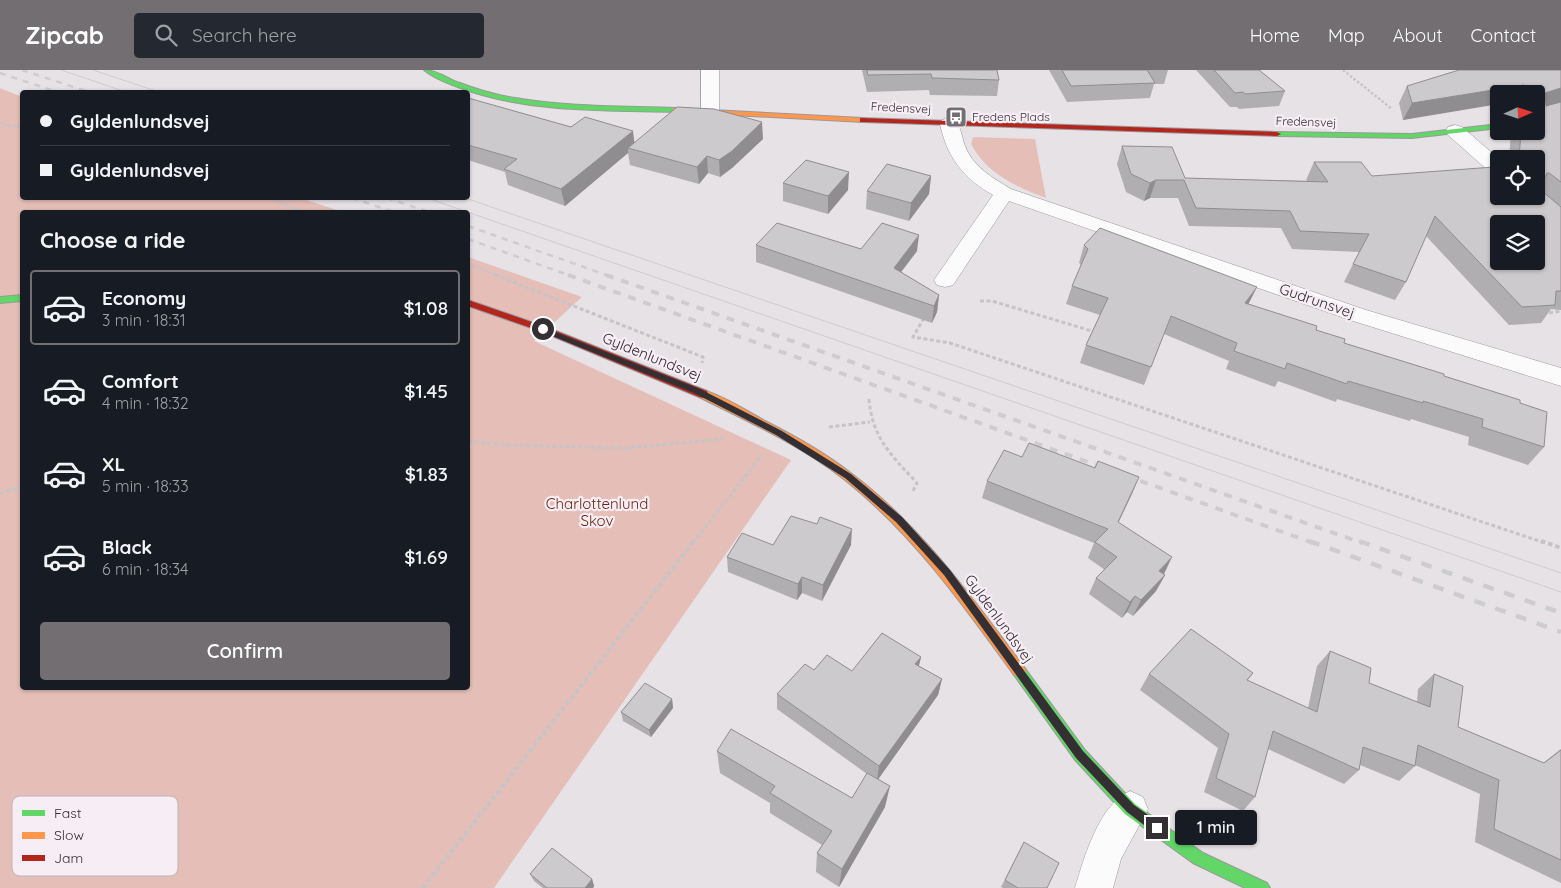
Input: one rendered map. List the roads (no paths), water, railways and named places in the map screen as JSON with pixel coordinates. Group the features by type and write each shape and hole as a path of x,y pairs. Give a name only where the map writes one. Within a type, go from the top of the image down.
{"street":[{"name":"Fredensvej","path":"428,70 470,89 507,99 549,104 949,124 1337,136 1412,136 1490,127"},
{"path":"710,70 710,112"},
{"path":"945,280 1004,193 978,178 963,164 954,146 949,124"},
{"path":"1455,131 1490,162"},
{"name":"Gudrunsvej","path":"1004,193 1367,318 1561,377"},
{"path":"0,300 20,298"},
{"name":"Gyldenlundsvej","path":"470,304 543,329 697,391 779,433 848,476 899,520 947,572 1080,755 1130,809 1198,858 1262,888"},
{"path":"1094,888 1104,852 1130,809"}],"tram line":[{"path":"61,70 120,90"},
{"path":"93,70 153,90"},
{"path":"433,200 462,210"},
{"path":"470,200 1561,573"},
{"path":"470,213 1561,592"}],"railway":[{"path":"22,70 83,90"},
{"path":"0,73 51,90"},
{"path":"358,200 388,210"},
{"path":"393,200 423,210"},
{"path":"470,227 609,276"},
{"path":"470,240 571,276"},
{"path":"568,275 1313,543"},
{"path":"606,275 1362,543"},
{"path":"1309,541 1561,632"},
{"path":"1359,541 1561,613"}],"place":[{"name":"Fredens Plads","path":"956,117"}],"park label":[{"name":"Charlottenlund Skov","path":"597,512"}]}
